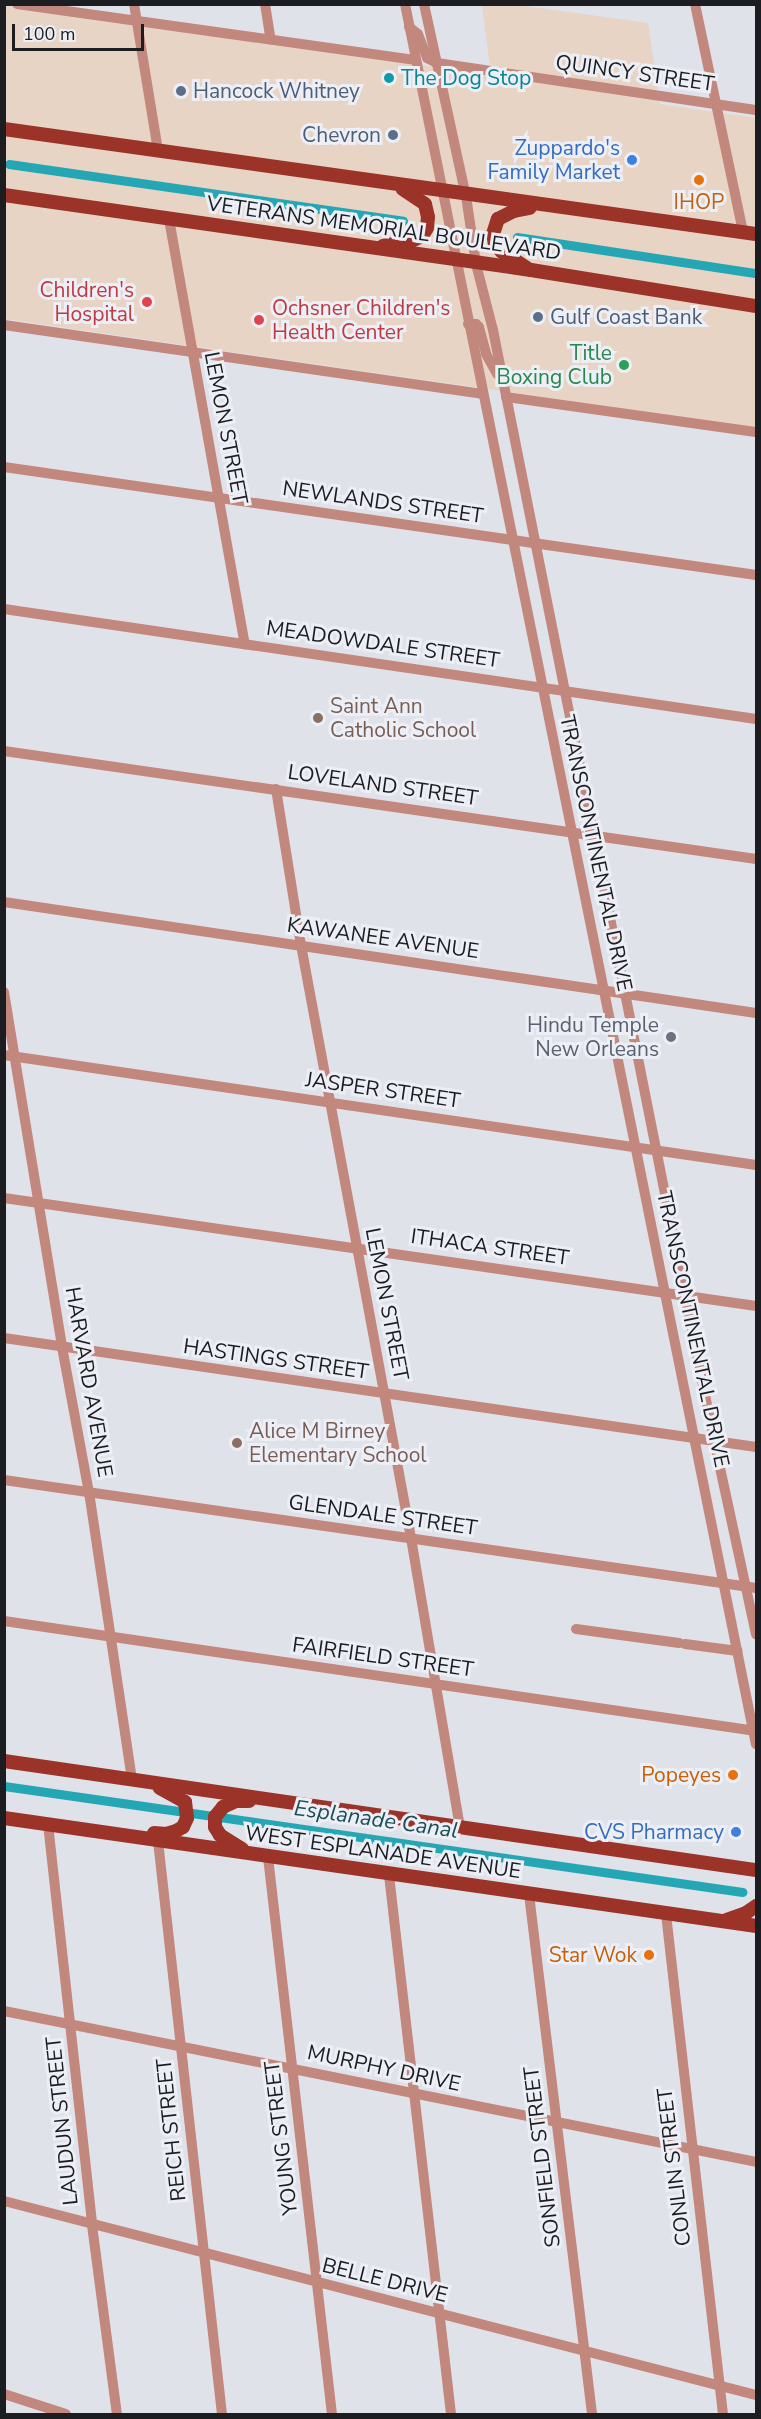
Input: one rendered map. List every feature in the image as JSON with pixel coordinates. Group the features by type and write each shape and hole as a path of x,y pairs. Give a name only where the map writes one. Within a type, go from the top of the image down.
{"main road":[{"name":"VETERANS MEMORIAL BOULEVARD","path":"4,129 466,196 750,233"},
{"path":"4,137 30,133"},
{"path":"372,248 411,241 422,236 427,228 428,217 425,204 398,186"},
{"name":"VETERANS MEMORIAL BOULEVARD","path":"4,195 476,264 531,270 756,306"},
{"path":"531,270 502,252 495,244 494,225 498,219 514,211 547,205"},
{"name":"WEST ESPLANADE AVENUE","path":"4,1761 755,1872"},
{"path":"77,1829 99,1826 166,1834 183,1827 187,1814 185,1802 176,1795 139,1780"},
{"path":"253,1854 231,1845 219,1835 215,1827 219,1812 236,1801 278,1800"},
{"name":"WEST ESPLANADE AVENUE","path":"4,1818 756,1926"},
{"path":"724,1920 746,1913 756,1906"}],"street":[{"path":"17,4 416,60"},
{"path":"134,4 158,151"},
{"path":"266,4 271,40"},
{"name":"TRANSCONTINENTAL DRIVE","path":"405,4 511,540 696,1438 756,1744"},
{"path":"695,4 716,104 750,233"},
{"name":"TRANSCONTINENTAL DRIVE","path":"423,6 466,196 476,264 493,330 501,382 506,397 658,1151 714,1440 752,1588 756,1635"},
{"path":"409,27 418,34 427,58 437,63"},
{"name":"QUINCY STREET","path":"437,63 756,110"},
{"name":"LEMON STREET","path":"169,219 245,644"},
{"path":"468,324 476,324 479,327 486,354 501,382"},
{"path":"4,325 482,394"},
{"path":"506,397 756,432"},
{"name":"NEWLANDS STREET","path":"4,468 756,575"},
{"name":"MEADOWDALE STREET","path":"4,609 756,719"},
{"name":"LOVELAND STREET","path":"4,751 756,859"},
{"name":"LEMON STREET","path":"276,789 301,945 411,1538 460,1827"},
{"name":"KAWANEE AVENUE","path":"4,902 756,1013"},
{"name":"HARVARD AVENUE","path":"4,992 9,1056 39,1203 112,1636 139,1780"},
{"name":"JASPER STREET","path":"9,1056 756,1165"},
{"name":"ITHACA STREET","path":"4,1198 756,1306"},
{"name":"HASTINGS STREET","path":"4,1338 756,1447"},
{"name":"GLENDALE STREET","path":"4,1480 752,1588"},
{"name":"FAIRFIELD STREET","path":"4,1621 755,1731"},
{"path":"576,1629 738,1651"},
{"name":"LAUDUN STREET","path":"48,1824 72,2025 92,2224 117,2415"},
{"name":"REICH STREET","path":"158,1840 222,2415"},
{"name":"YOUNG STREET","path":"268,1857 332,2415"},
{"path":"389,1875 451,2415"},
{"name":"SONFIELD STREET","path":"529,1894 559,2124 592,2415"},
{"name":"CONLIN STREET","path":"666,1914 723,2415"},
{"name":"MURPHY DRIVE","path":"4,2011 692,2151 756,2162"},
{"name":"BELLE DRIVE","path":"4,2201 756,2396"},
{"path":"4,2394 66,2415"}],"shaded area":[{"path":"482,5 519,5 648,23 660,104 756,118 756,428 5,319 5,6 491,75"}],"waterway":[{"path":"9,164 403,221"},
{"path":"517,237 756,273"},
{"name":"Esplanade Canal","path":"4,1786 742,1892"}],"place":[{"name":"The Dog Stop","path":"389,78"},
{"name":"Hancock Whitney","path":"181,91"},
{"name":"Chevron","path":"393,135"},
{"name":"Zuppardo's Family Market","path":"632,160"},
{"name":"IHOP","path":"699,180"},
{"name":"Children's Hospital","path":"147,302"},
{"name":"Gulf Coast Bank","path":"538,317"},
{"name":"Ochsner Children's Health Center","path":"259,320"},
{"name":"Title Boxing Club","path":"624,365"},
{"name":"Saint Ann Catholic School","path":"318,718"},
{"name":"Hindu Temple New Orleans","path":"671,1037"},
{"name":"Alice M Birney Elementary School","path":"237,1443"},
{"name":"Popeyes","path":"733,1775"},
{"name":"CVS Pharmacy","path":"736,1832"},
{"name":"Star Wok","path":"649,1955"}]}
